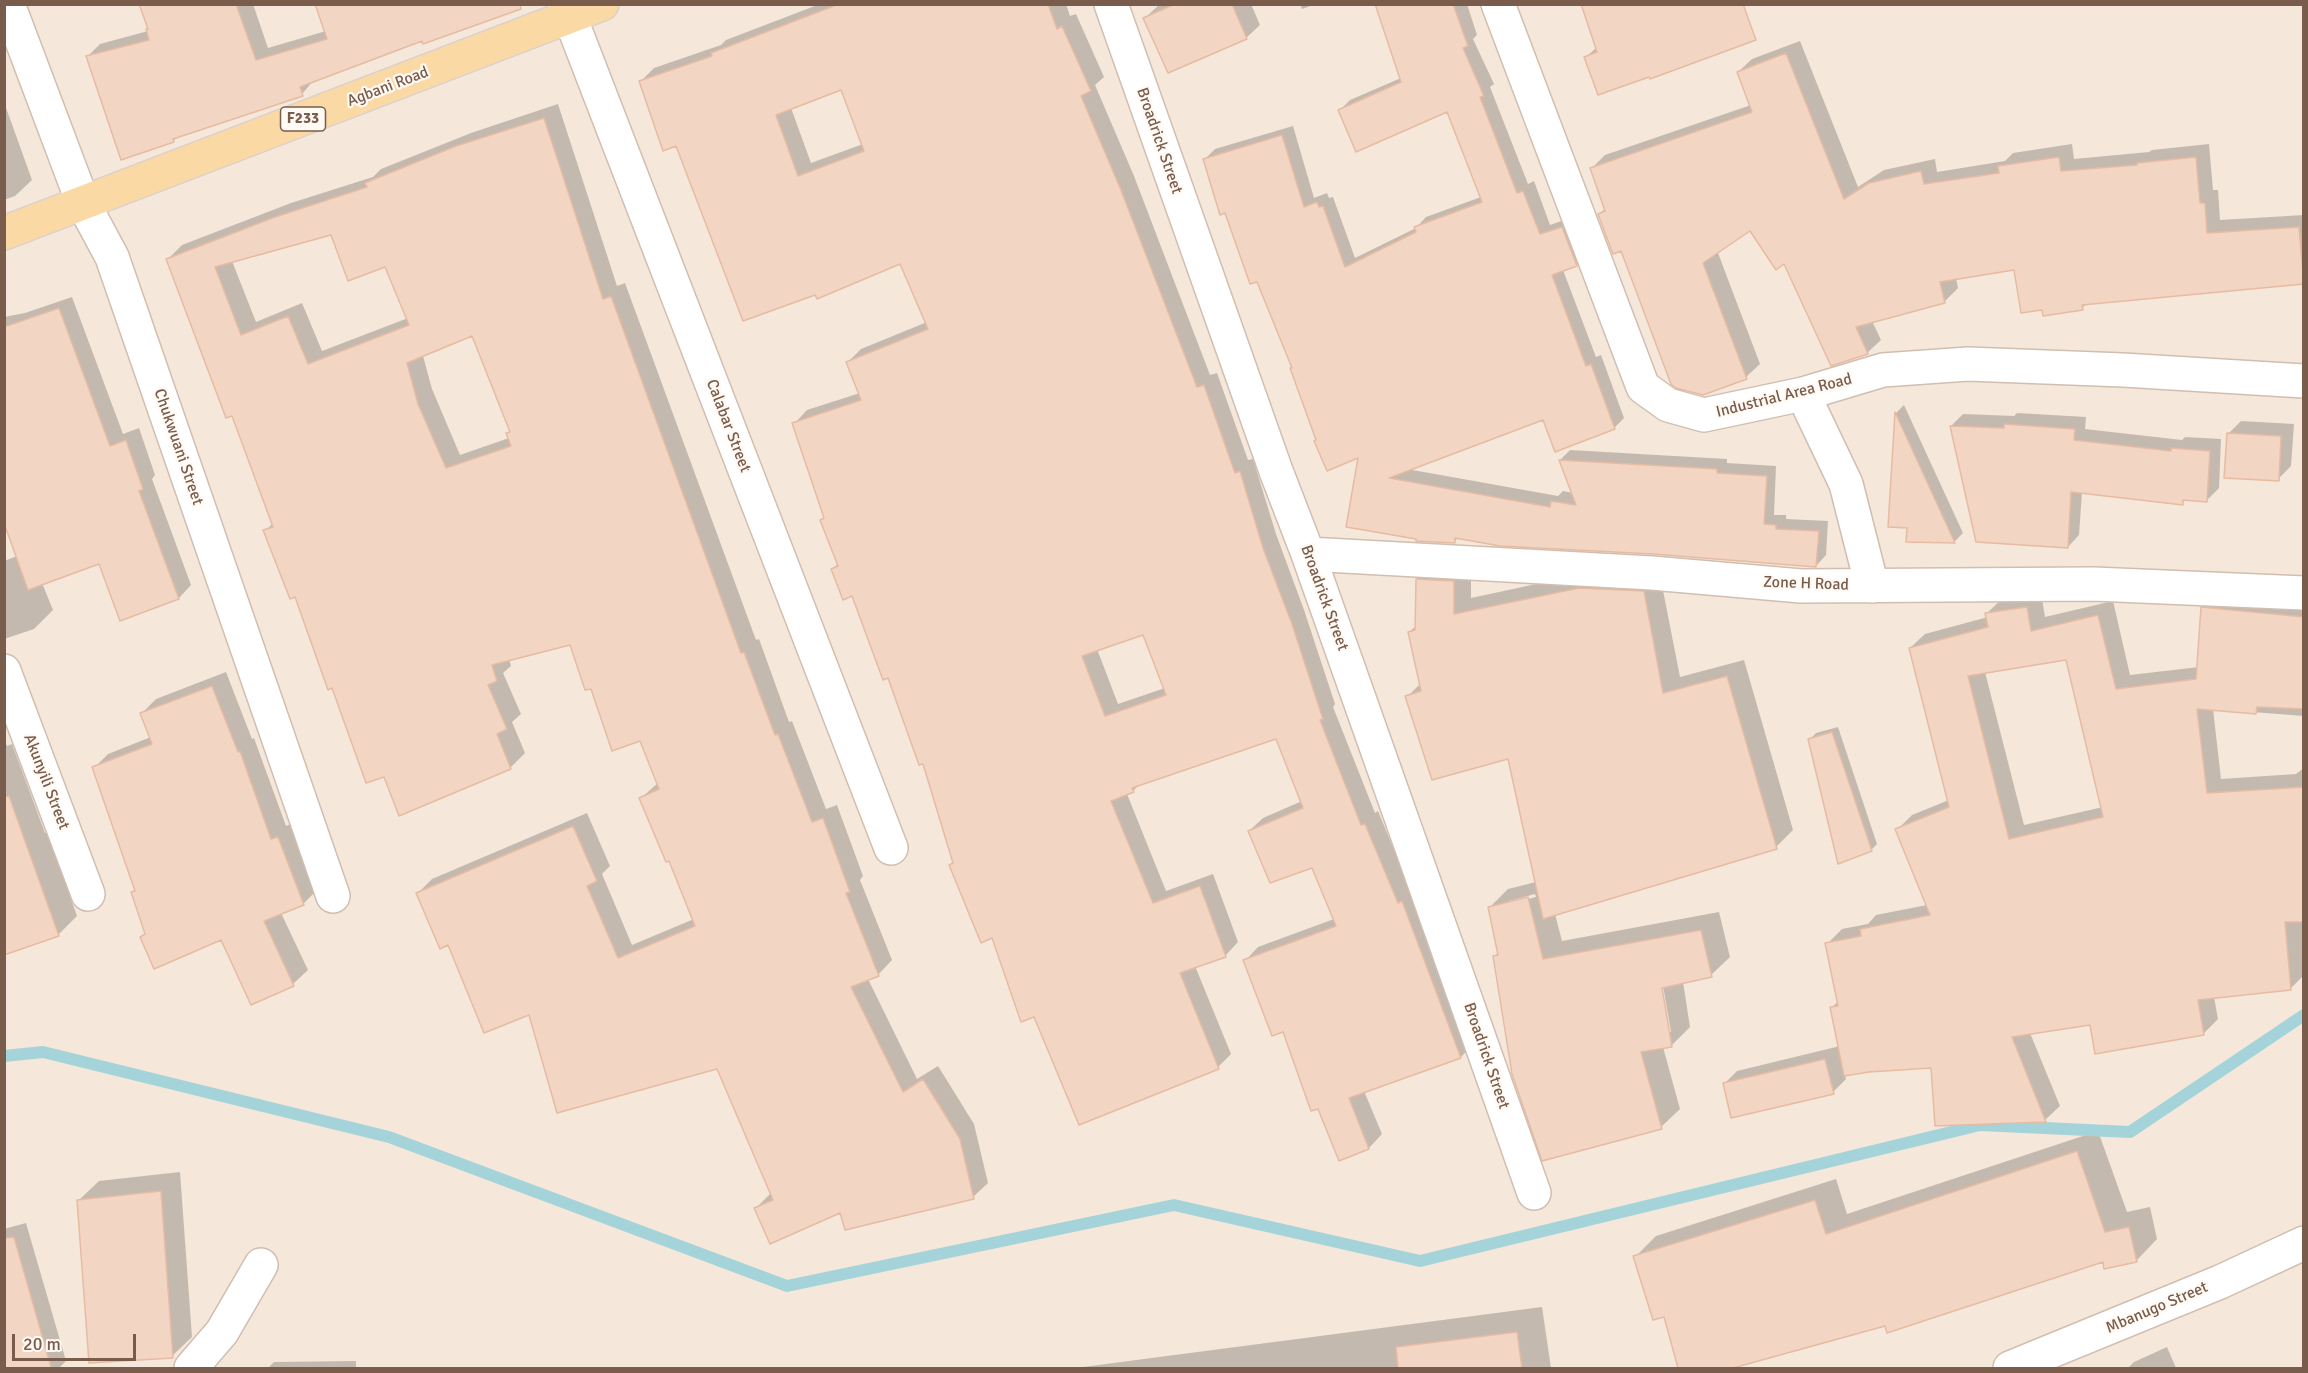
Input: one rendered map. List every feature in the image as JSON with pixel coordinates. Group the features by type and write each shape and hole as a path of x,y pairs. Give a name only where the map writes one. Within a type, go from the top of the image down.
{"main road":[{"name":"Agbani Road","path":"4,233 567,11 602,4"}],"street":[{"name":"Chukwuani Street","path":"8,4 83,203 112,257 333,896"},
{"name":"Broadrick Street","path":"1111,4 1275,471 1308,554 1534,1193"},
{"name":"Industrial Area Road","path":"1498,4 1643,387 1668,405 1704,416 1803,394 1883,370 1968,364 2123,370 2304,381"},
{"name":"Calabar Street","path":"567,11 891,848"},
{"path":"1803,394 1846,484 1872,586"},
{"name":"Zone H Road","path":"1308,554 1652,573 1801,586 2094,584 2304,593"},
{"name":"Akunyili Street","path":"4,671 88,894"},
{"name":"Mbanugo Street","path":"2010,1368 2220,1282 2304,1243"},
{"path":"191,1368 222,1332 261,1265"}],"shaded area":[{"path":"5,5 2303,5 2303,1368 5,1368"}],"building":[{"path":"139,4 236,4 256,60 327,39 315,4 520,4 521,9 423,44 422,41 300,87 303,96 173,139 174,142 121,160 86,56 149,40 146,29 148,29"},
{"path":"839,4 1048,4 1057,29 1062,26 1091,91 1081,96 1121,190 1197,387 1204,385 1235,473 1240,471 1263,548 1292,624 1323,719 1320,720 1361,825 1365,824 1398,903 1402,901 1461,1058 1349,1098 1369,1149 1339,1161 1318,1109 1311,1111 1283,1032 1272,1036 1243,960 1336,926 1312,868 1270,883 1248,831 1303,808 1276,739 1132,788 1134,792 1111,801 1153,903 1200,886 1226,957 1180,973 1219,1069 1079,1125 1034,1017 1021,1022 992,938 981,943 949,865 953,863 923,764 919,765 888,678 883,680 852,596 843,600 831,569 838,566 820,520 824,518 792,423 861,400 846,362 928,329 900,264 817,299 815,295 743,321 676,146 663,151 639,81 712,56 711,53","holes":["841,90 864,151 798,176 776,115","1143,635 1166,695 1105,716 1082,656"]},
{"path":"1175,4 1232,4 1247,39 1168,73 1143,18"},
{"path":"1375,4 1453,4 1468,46 1463,48 1484,96 1480,97 1517,193 1523,191 1540,234 1562,227 1577,266 1552,275 1586,366 1591,364 1615,429 1555,452 1543,420 1389,478 1550,507 1551,501 1576,505 1559,460 1717,469 1717,473 1767,476 1764,524 1776,525 1776,529 1819,531 1816,567 1653,554 1500,546 1455,538 1455,543 1416,541 1416,539 1346,527 1358,458 1327,471 1314,441 1316,440 1290,368 1292,368 1257,282 1250,284 1225,213 1220,215 1203,159 1282,135 1304,207 1317,202 1319,207 1323,206 1345,267 1416,232 1414,227 1482,202 1447,112 1356,152 1338,110 1401,82"},
{"path":"1581,4 1743,4 1756,40 1650,79 1649,77 1598,95 1584,57 1597,52"},
{"path":"1786,53 1844,199 1869,183 1921,171 1924,184 1999,173 1998,166 2059,157 2061,171 2137,165 2137,163 2196,157 2200,203 2205,203 2207,233 2299,227 2304,284 2082,305 2083,310 2043,316 2042,310 2021,313 2014,270 1940,282 1945,303 1856,327 1868,354 1831,366 1784,264 1776,270 1750,231 1703,263 1747,379 1703,395 1676,388 1671,384 1621,251 1613,254 1598,214 1605,211 1590,168 1752,112 1737,72"},
{"path":"544,118 603,299 611,296 741,653 744,652 775,735 778,734 812,822 823,818 850,892 846,893 879,976 851,987 903,1092 923,1079 960,1139 974,1199 845,1230 840,1213 770,1244 754,1208 773,1200 717,1069 557,1113 529,1015 484,1033 448,945 440,949 416,893 573,826 597,881 587,886 618,958 695,926 669,861 666,862 639,798 659,789 640,741 612,751 591,689 585,690 570,645 492,665 497,681 488,685 507,729 497,734 511,769 399,816 384,777 366,783 332,688 328,690 295,597 290,599 263,530 273,527 232,416 226,418 166,259 275,217 367,187 365,183 456,146","holes":["331,235 348,281 385,267 409,325 308,364 288,316 241,335 215,267","472,336 510,432 506,433 511,446 446,468 418,404 407,363"]},
{"path":"59,308 110,446 126,440 143,489 139,491 179,599 120,621 99,564 28,590 4,523 4,327"},
{"path":"1895,412 1955,543 1906,542 1907,528 1888,527"},
{"path":"2004,424 2075,429 2074,440 2171,451 2171,448 2210,451 2207,502 2183,500 2183,505 2071,492 2068,548 1976,542 1950,426 2004,428"},
{"path":"2227,433 2281,436 2279,481 2224,478"},
{"path":"1416,579 1454,581 1454,614 1579,588 1644,591 1663,693 1727,676 1777,849 1543,919 1508,759 1432,780 1405,696 1421,691 1408,632 1415,630"},
{"path":"2027,607 2031,631 2098,615 2116,689 2196,679 2201,607 2304,617 2304,709 2257,707 2256,714 2197,709 2207,793 2304,787 2304,922 2285,922 2291,990 2198,1000 2204,1035 2095,1054 2090,1025 2012,1037 2046,1122 1935,1126 1931,1068 1844,1076 1830,1007 1838,1006 1825,943 1861,936 1860,929 1930,915 1895,829 1949,807 1909,648 1988,627 1985,613","holes":["2066,660 2103,817 2009,839 1968,676"]},
{"path":"212,686 238,752 240,751 271,839 278,837 304,905 264,921 294,986 251,1005 221,940 154,969 140,937 145,934 131,892 135,891 92,767 152,744 140,713"},
{"path":"1832,732 1872,851 1838,864 1808,739"},
{"path":"9,796 59,936 4,955 4,797"},
{"path":"1528,897 1543,959 1701,930 1712,977 1662,988 1672,1047 1641,1052 1662,1129 1542,1161 1512,1074 1493,956 1498,955 1488,907"},
{"path":"1825,1059 1834,1094 1731,1118 1723,1083"},
{"path":"2077,1151 2105,1232 2129,1227 2137,1262 2104,1269 2103,1262 1887,1333 1885,1326 1733,1368 1678,1368 1664,1317 1653,1320 1633,1256 1815,1200 1826,1234"},
{"path":"161,1191 173,1358 89,1363 77,1200"},
{"path":"14,1237 52,1368 4,1368 4,1238"},
{"path":"1517,1332 1522,1368 1398,1368 1396,1347"}],"waterway":[{"path":"4,1056 43,1052 389,1137 787,1286 1174,1205 1420,1261 1980,1125 2130,1132 2304,1015"}]}
